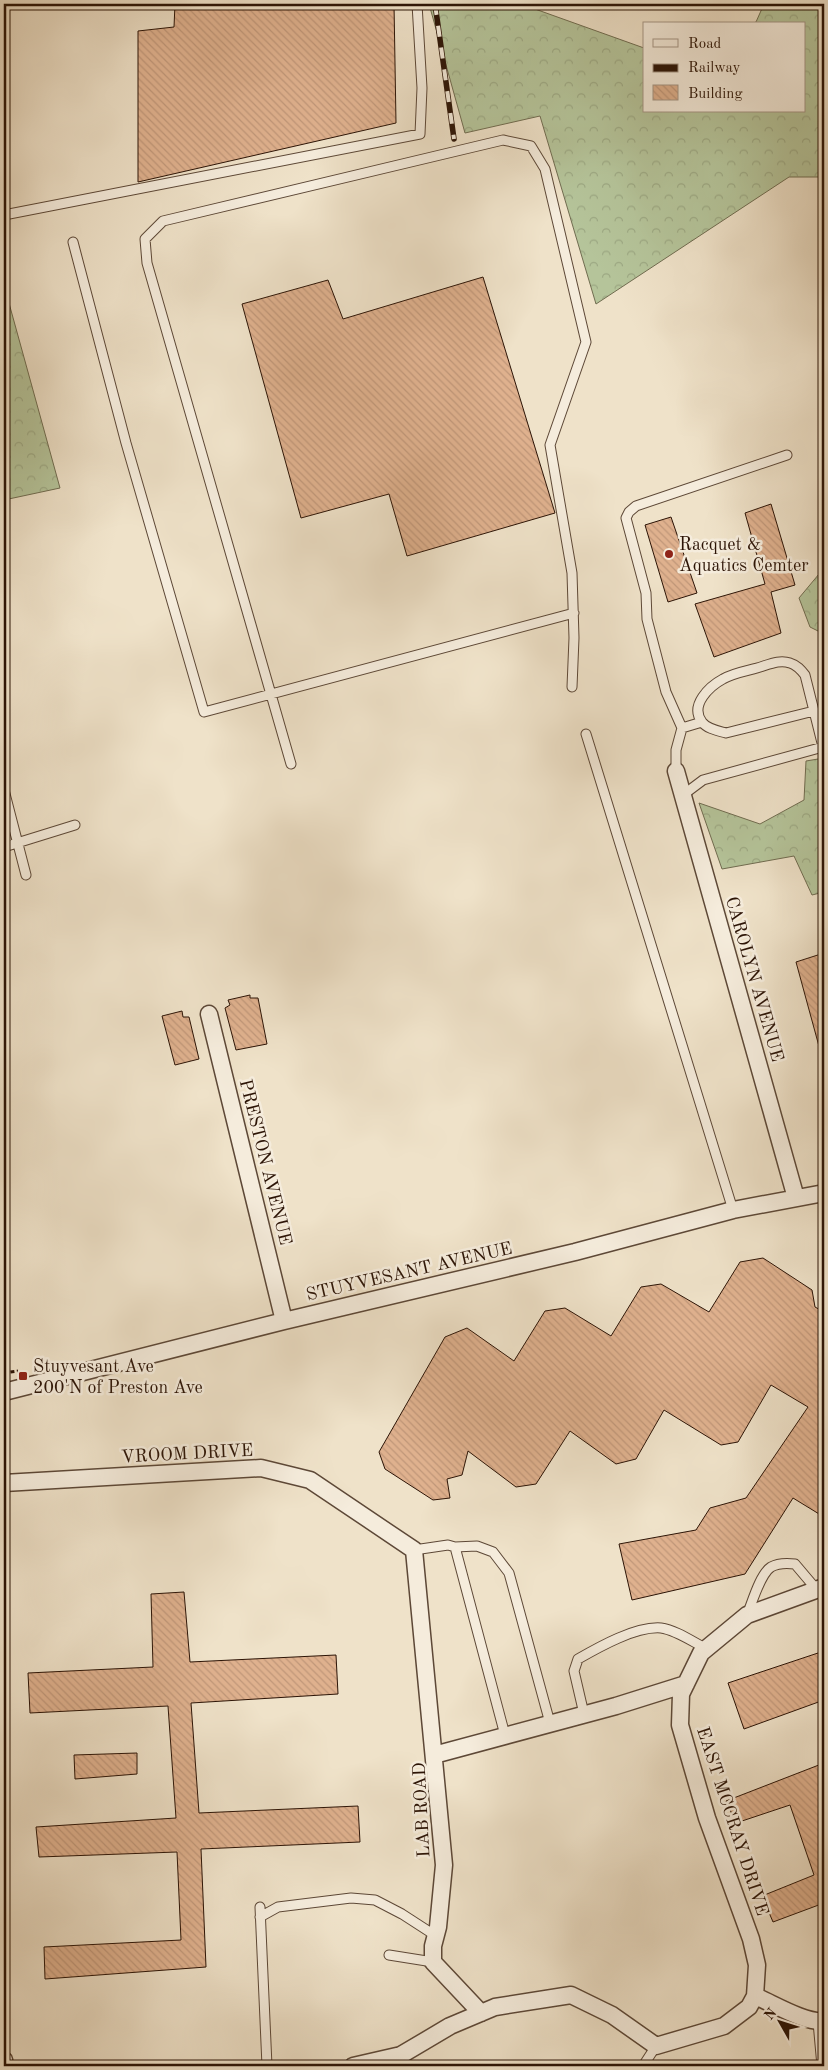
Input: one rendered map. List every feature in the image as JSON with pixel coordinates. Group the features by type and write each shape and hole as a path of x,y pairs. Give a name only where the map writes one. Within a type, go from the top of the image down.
{"street":[{"name":"CAROLYN AVENUE","path":"676,772 796,1198"},
{"name":"PRESTON AVENUE","path":"209,1014 284,1321"},
{"name":"STUYVESANT AVENUE","path":"4,1392 284,1321 575,1252 733,1210 824,1193"},
{"name":"VROOM DRIVE","path":"4,1484 261,1468 310,1480 414,1550"},
{"path":"414,1550 434,1755"},
{"name":"EAST MCCRAY DRIVE","path":"755,1996 757,1965 751,1939 707,1818 680,1725 681,1694 701,1653 747,1615 820,1589"},
{"name":"LAB ROAD","path":"433,1962 433,1946 438,1927 444,1865 434,1755 686,1684"},
{"path":"433,1962 481,2013"},
{"path":"353,2066 401,2055 450,2026 494,2007 571,1995 612,2015 656,2046 724,2026 748,2007 755,1996 801,2017 821,2021"},
{"path":"4,2060 5,2066"}],"lane":[{"path":"4,215 420,134 422,88 417,4"},
{"path":"291,764 148,263 145,239 163,221 504,140 530,146 545,169 586,342 550,445 572,573 574,613 572,686"},
{"path":"73,242 126,443 204,712 574,613"},
{"path":"676,772 676,750 682,728 666,692 647,619 646,593 626,518 629,512 636,506 787,455"},
{"path":"683,795 703,780 823,747 814,710 805,675 791,663 779,661 725,678 711,686 701,698 699,713 702,722 712,729 726,733 814,710"},
{"path":"682,728 702,722"},
{"path":"586,734 733,1210"},
{"path":"4,790 26,875"},
{"path":"4,847 75,825"},
{"path":"414,1550 448,1545 455,1548 477,1546 493,1552 509,1573 550,1723"},
{"path":"455,1548 505,1735"},
{"path":"747,1615 758,1586 770,1568 783,1563 795,1564 820,1589"},
{"path":"584,1714 574,1670 578,1659 599,1647 646,1629 662,1628 707,1649"},
{"path":"267,2066 260,1912 278,1907 351,1898 375,1900 402,1914 436,1936"},
{"path":"389,1955 433,1962"},
{"path":"821,2021 822,2066"},
{"path":"643,2066 656,2046"}],"green space":[{"path":"429,4 521,4 643,48 643,112 806,112 806,22 756,22 764,4 824,4 824,177 789,177 596,304 540,116 465,133"},
{"path":"4,285 60,488 4,500"},
{"path":"824,568 824,634 810,627 799,598"},
{"path":"824,758 824,892 812,895 794,856 722,869 699,803 760,824 804,800 806,761"}],"building":[{"path":"175,4 394,4 396,123 138,182 138,31 174,27"},
{"path":"483,277 555,513 407,556 389,494 301,518 242,304 328,280 343,319"},
{"name":"Racquet & Aquatics Cemter","path":"771,504 795,585 771,592 781,633 714,657 695,604 765,584 745,513"},
{"path":"671,517 697,593 668,602 645,525"},
{"path":"824,953 824,1050 820,1050 796,962"},
{"path":"250,995 250,998 258,998 267,1044 236,1050 225,1008 230,1005 228,1000"},
{"path":"182,1011 183,1017 189,1017 199,1059 175,1065 162,1016"},
{"path":"763,1258 812,1290 815,1307 824,1312 824,1517 793,1498 745,1574 632,1600 619,1544 696,1530 710,1508 746,1498 808,1407 771,1385 738,1442 721,1445 664,1410 636,1459 616,1464 570,1431 536,1484 516,1487 468,1451 462,1475 447,1479 450,1498 433,1500 385,1469 379,1452 445,1337 467,1328 514,1361 545,1311 565,1308 611,1336 641,1287 661,1284 709,1312 740,1262"},
{"path":"184,1592 190,1662 336,1655 338,1694 191,1703 199,1813 358,1806 360,1842 201,1849 206,1967 45,1979 44,1947 181,1940 177,1852 39,1857 36,1827 176,1818 168,1706 30,1713 28,1673 153,1667 151,1594"},
{"path":"824,1651 824,1700 744,1729 728,1683"},
{"path":"137,1753 137,1774 75,1779 74,1755"},
{"path":"824,1763 824,1903 773,1922 762,1896 814,1875 790,1805 736,1823 726,1801"}],"railway":[{"path":"435,4 454,139"}],"place":[{"name":"Racquet & Aquatics Cemter","path":"669,554"},
{"name":"Stuyvesant Ave 200'N of Preston Ave","path":"23,1376"}]}
